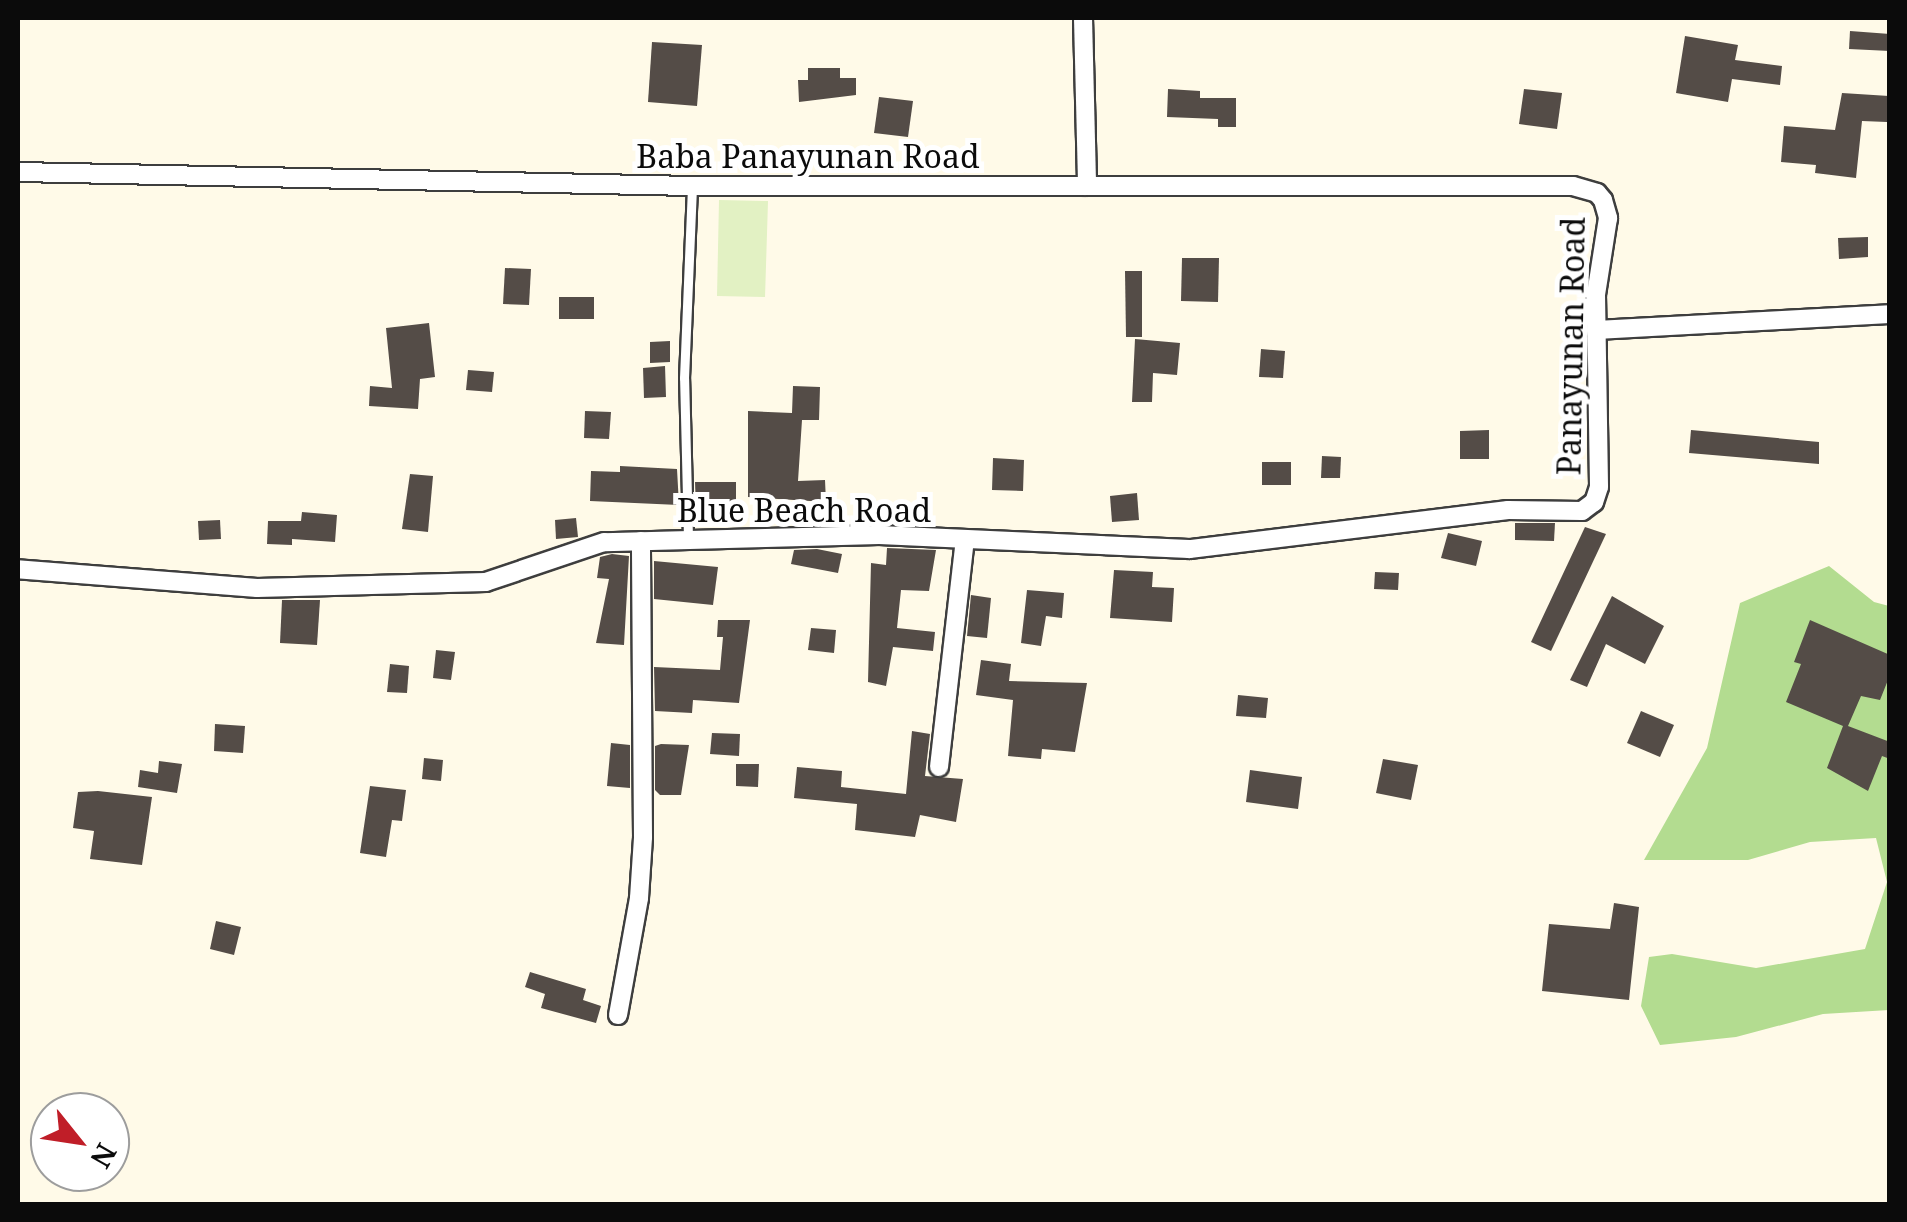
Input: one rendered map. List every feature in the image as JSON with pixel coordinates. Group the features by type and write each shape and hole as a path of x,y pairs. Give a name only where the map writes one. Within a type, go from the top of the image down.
{"street":[{"path":"1083,18 1087,186"},
{"name":"Baba Panayunan Road","path":"18,172 692,186 1573,186 1596,193"},
{"name":"Panayunan Road","path":"1594,502 1599,487 1596,296 1608,218 1603,200 1596,193"},
{"path":"1596,330 1890,314"},
{"name":"Blue Beach Road","path":"18,569 256,588 486,582 533,570 571,550 604,542 880,535 1189,549 1508,510 1582,510 1594,502"},
{"path":"939,767 965,540"},
{"path":"618,1014 639,898 642,837 641,541"}],"lane":[{"path":"688,540 684,378 692,186"}],"green space":[{"path":"719,200 768,201 765,297 717,296"},
{"path":"1829,566 1874,602 1889,606 1889,1010 1823,1014 1736,1037 1660,1045 1641,1006 1649,957 1672,954 1756,968 1865,949 1887,882 1876,838 1810,842 1748,860 1644,860 1707,748 1740,603"}],"building":[{"path":"1850,31 1890,34 1890,51 1849,49"},
{"path":"1685,36 1738,45 1735,60 1782,66 1780,85 1732,79 1728,102 1676,93"},
{"path":"652,42 702,45 697,106 648,102"},
{"path":"808,68 840,68 840,78 856,78 856,95 799,102 798,80 808,80"},
{"path":"1168,89 1200,91 1200,98 1236,98 1236,127 1218,127 1218,119 1167,117"},
{"path":"1524,89 1562,93 1557,129 1519,124"},
{"path":"1842,93 1889,96 1887,122 1862,121 1856,178 1815,173 1816,165 1781,162 1784,126 1835,130"},
{"path":"879,97 913,101 908,137 874,133"},
{"path":"1868,237 1868,257 1839,259 1838,238"},
{"path":"1182,258 1219,258 1218,302 1181,301"},
{"path":"505,268 531,269 529,305 503,304"},
{"path":"1125,271 1142,271 1142,337 1126,337"},
{"path":"559,297 594,297 594,319 559,319"},
{"path":"429,323 435,377 420,379 418,409 369,406 370,386 392,388 386,328"},
{"path":"1135,339 1180,343 1177,375 1153,373 1152,402 1132,402"},
{"path":"670,341 670,362 650,363 650,342"},
{"path":"1261,349 1285,351 1283,378 1259,377"},
{"path":"665,366 666,397 644,398 643,368"},
{"path":"468,370 494,372 492,392 466,390"},
{"path":"793,386 820,387 819,420 802,420 798,481 825,480 826,502 748,497 748,411 792,413"},
{"path":"585,411 611,412 609,439 584,438"},
{"path":"1489,430 1489,459 1460,459 1460,431"},
{"path":"1691,430 1819,442 1819,464 1689,453"},
{"path":"1322,456 1341,457 1340,478 1321,478"},
{"path":"993,458 1024,460 1023,491 992,490"},
{"path":"1262,462 1291,462 1291,485 1262,485"},
{"path":"620,466 677,469 679,505 590,501 591,471 620,472"},
{"path":"410,474 433,476 428,532 402,529"},
{"path":"695,482 736,482 736,510 696,510"},
{"path":"1137,493 1139,520 1112,522 1110,496"},
{"path":"302,512 337,515 335,542 292,539 292,545 267,544 268,521 301,521"},
{"path":"576,518 578,537 556,539 555,520"},
{"path":"220,520 221,539 199,540 198,521"},
{"path":"1515,523 1555,523 1554,541 1515,540"},
{"path":"1585,527 1606,534 1551,651 1531,642"},
{"path":"1448,533 1482,541 1476,566 1441,558"},
{"path":"887,548 936,550 929,591 901,590 897,628 935,632 933,651 893,647 886,686 868,682 871,563 886,565"},
{"path":"794,550 842,554 838,573 791,564"},
{"path":"629,556 624,645 596,643 609,579 597,578 600,557"},
{"path":"654,561 718,567 713,605 654,599"},
{"path":"1114,570 1153,572 1152,587 1174,588 1172,622 1110,618"},
{"path":"1375,572 1399,573 1398,590 1374,589"},
{"path":"1027,590 1064,593 1062,618 1046,616 1041,646 1021,643"},
{"path":"971,595 991,598 987,638 967,636"},
{"path":"1612,596 1664,626 1645,664 1606,644 1587,687 1570,680"},
{"path":"282,600 320,600 317,645 280,643"},
{"path":"718,620 750,620 739,703 693,700 692,713 655,711 654,667 720,670 723,637 717,637"},
{"path":"1810,620 1890,655 1890,675 1880,700 1861,696 1848,726 1890,742 1890,759 1882,756 1868,791 1827,768 1843,726 1786,702 1801,664 1794,662"},
{"path":"811,628 836,630 834,653 808,650"},
{"path":"436,650 455,652 451,680 433,678"},
{"path":"981,660 1011,664 1009,681 1087,683 1075,752 1042,749 1041,759 1008,756 1013,700 976,695"},
{"path":"390,664 409,666 407,693 387,692"},
{"path":"1238,695 1268,698 1266,718 1236,716"},
{"path":"1641,711 1674,725 1660,757 1627,743"},
{"path":"215,724 245,726 243,753 214,751"},
{"path":"912,731 930,734 925,776 963,779 956,822 920,815 915,837 855,830 857,804 794,798 797,767 842,771 841,787 906,794"},
{"path":"712,733 740,734 739,756 710,754"},
{"path":"611,743 630,745 630,788 607,786"},
{"path":"689,745 681,795 660,795 655,790 655,746"},
{"path":"424,758 443,760 441,781 422,779"},
{"path":"1383,759 1418,765 1411,800 1376,793"},
{"path":"159,761 182,764 177,793 138,787 140,770 158,773"},
{"path":"736,764 759,764 758,787 736,786"},
{"path":"1250,770 1302,777 1298,809 1246,802"},
{"path":"370,786 406,790 402,821 392,820 386,857 360,853"},
{"path":"78,792 152,797 142,865 90,859 94,831 73,828"},
{"path":"1614,903 1639,907 1629,1000 1542,991 1549,924 1610,929"},
{"path":"216,921 241,927 234,955 210,949"},
{"path":"530,972 586,989 583,1000 601,1006 596,1023 541,1008 545,994 525,987"}]}
